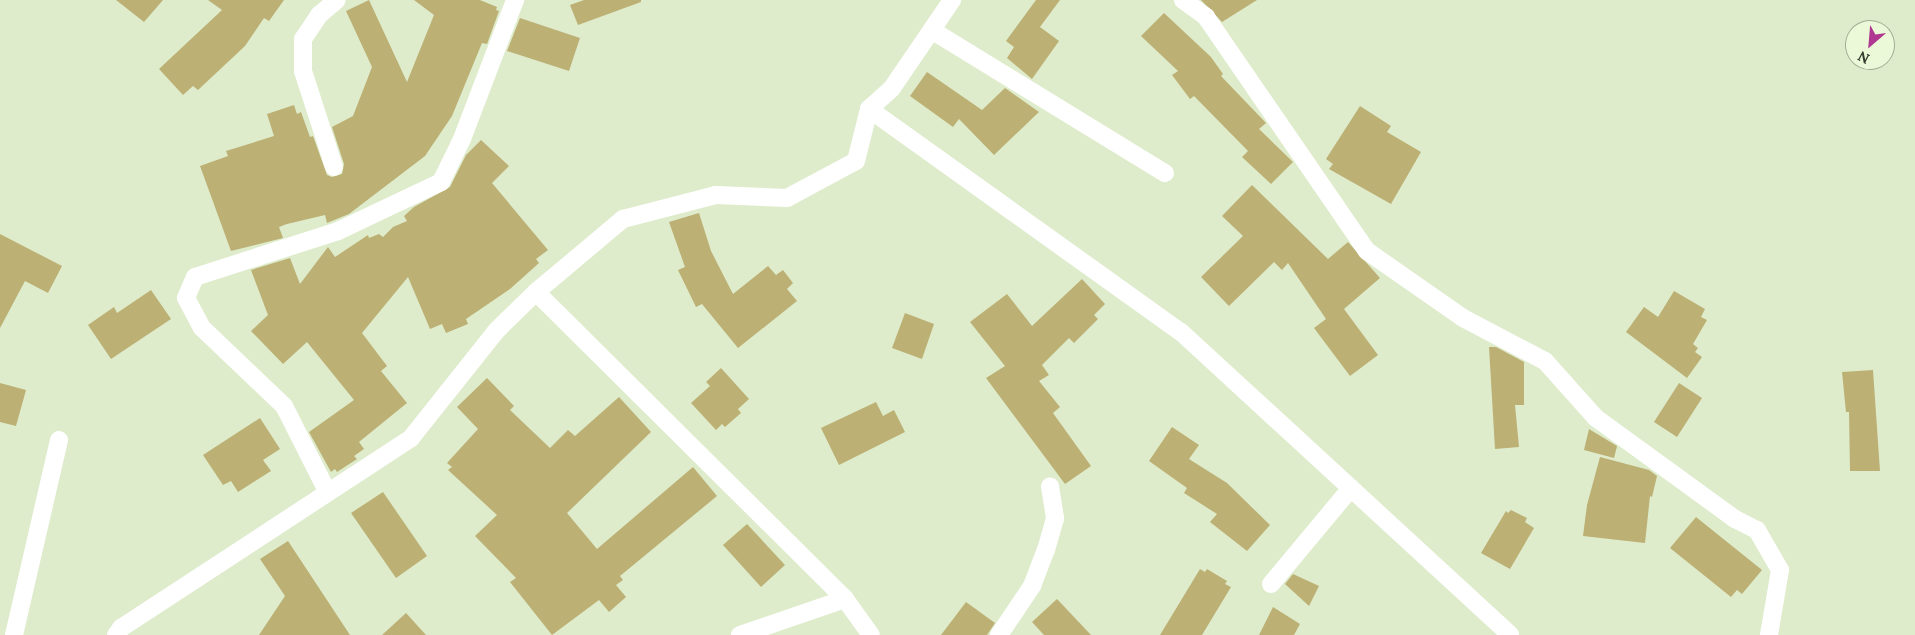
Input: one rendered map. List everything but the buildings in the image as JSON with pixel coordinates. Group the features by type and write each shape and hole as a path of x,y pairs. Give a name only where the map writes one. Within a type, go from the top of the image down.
{"street":[{"path":"334,167 303,71 303,39 319,15 338,0"},
{"path":"327,491 284,406 202,328 186,298 195,277 338,231 441,182 462,139 515,0"},
{"path":"116,635 121,628 327,491 412,438 496,331 536,292 623,219 716,195 787,198 856,161 869,109 892,88 933,31 952,0"},
{"path":"1183,0 1206,17 1367,251 1463,318 1545,361 1596,418 1735,519 1757,530 1780,570 1769,635"},
{"path":"933,31 1165,173"},
{"path":"869,109 1181,332 1510,635"},
{"path":"536,292 845,599 872,635"},
{"path":"14,635 59,440"},
{"path":"999,635 1032,586 1046,550 1055,518 1050,486"},
{"path":"1271,584 1351,488"},
{"path":"740,635 845,599"}]}
